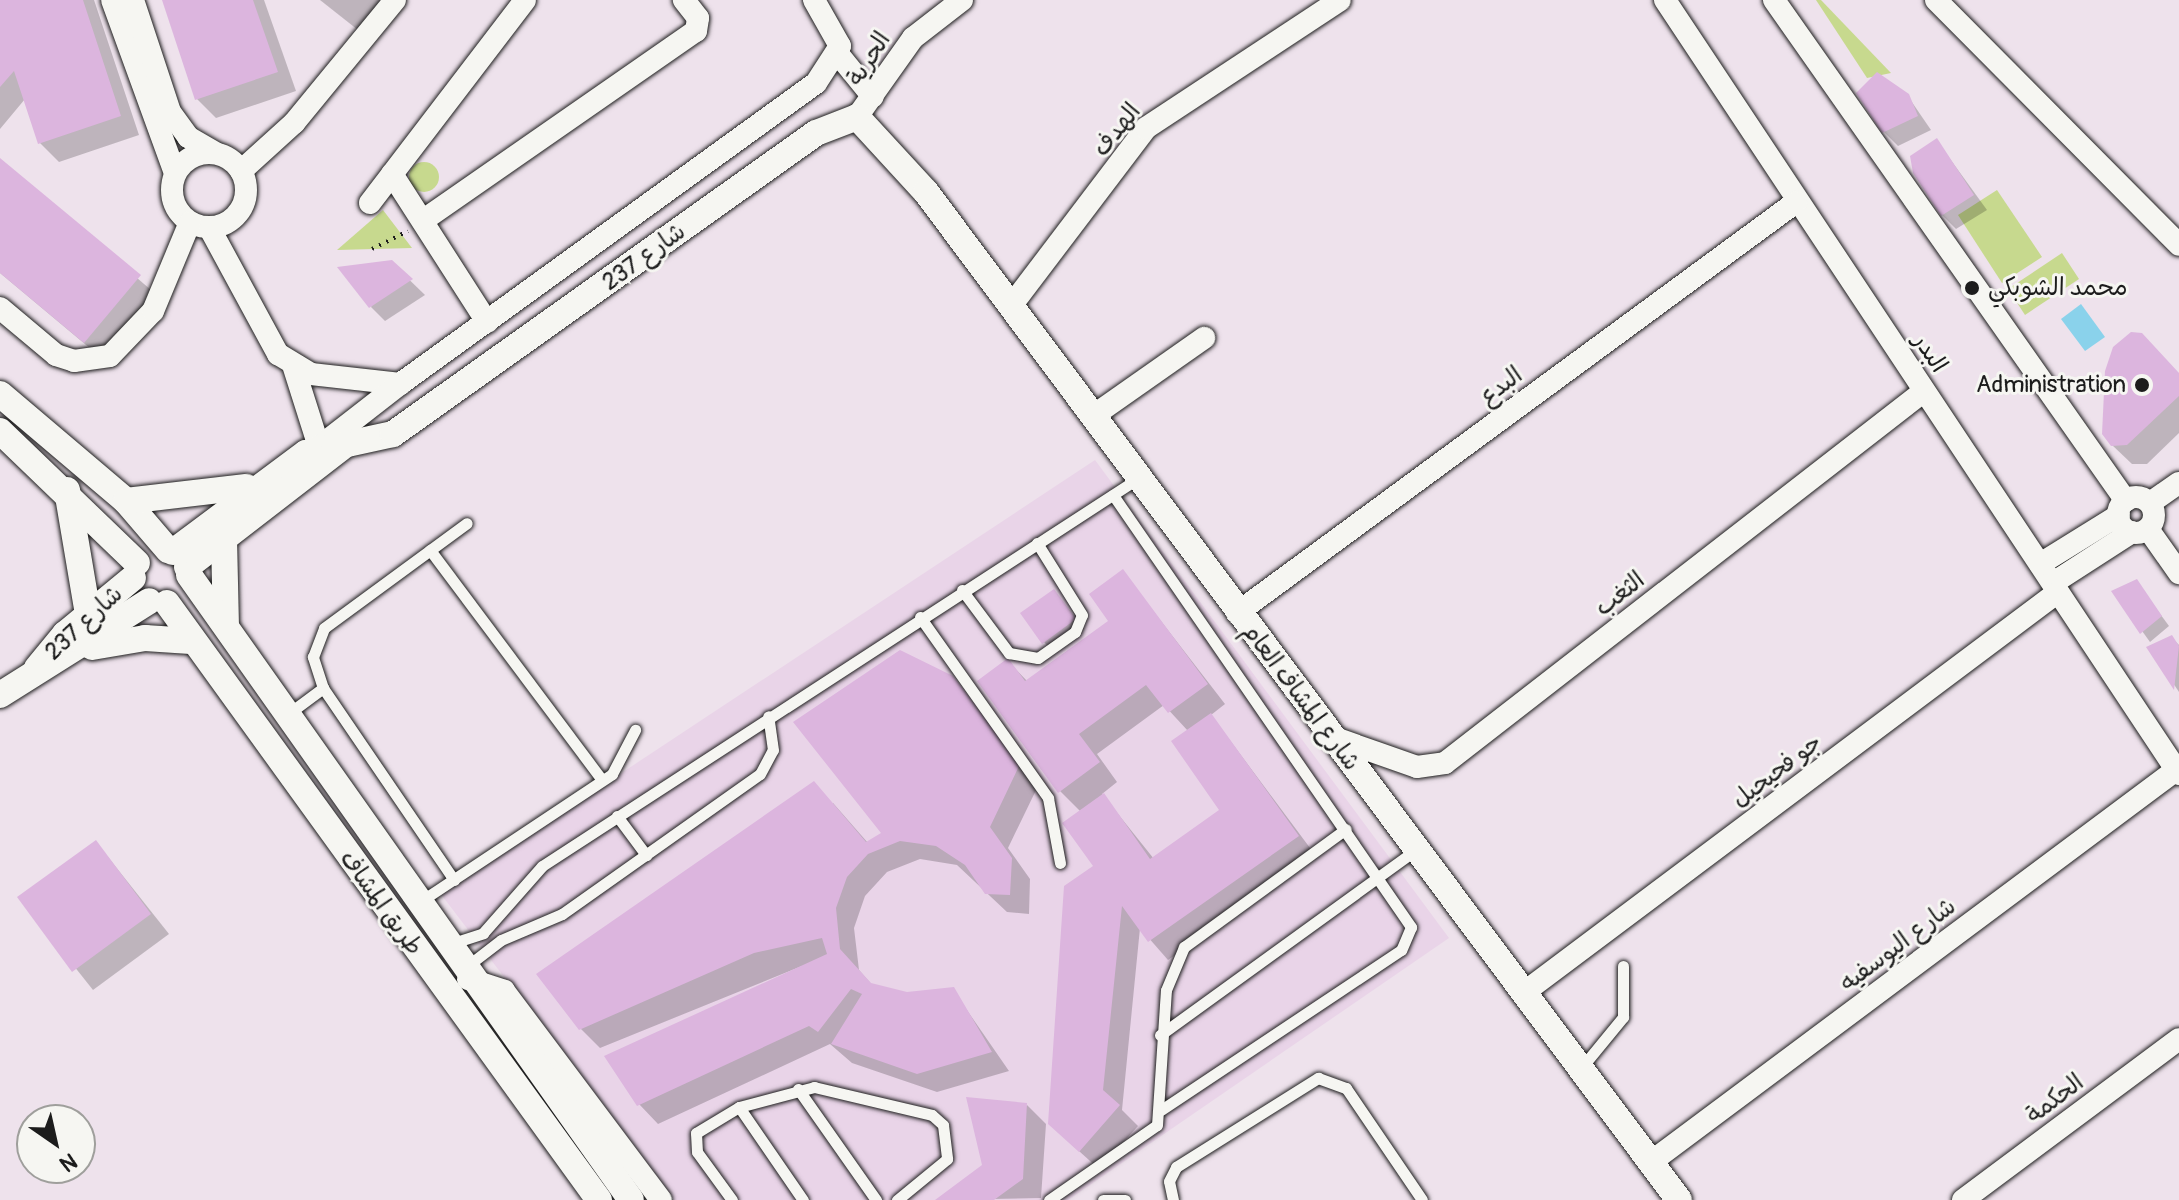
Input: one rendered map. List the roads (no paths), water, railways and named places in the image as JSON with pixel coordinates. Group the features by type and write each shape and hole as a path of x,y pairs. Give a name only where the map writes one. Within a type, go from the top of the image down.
{"street":[{"path":"112,0 175,173 173,201 200,225 268,341 293,365 332,446 400,384 816,83 838,54"},
{"path":"133,0 170,112 188,137 241,171"},
{"path":"0,308 56,355 92,362 110,356 161,298 200,225 241,208 241,171 294,123 395,0"},
{"path":"370,203 525,0"},
{"path":"430,216 696,31 698,18 684,0"},
{"path":"814,0 834,28 838,54 865,107"},
{"name":"الحرية","path":"865,107 913,38 962,0"},
{"name":"الهدف","path":"1011,306 1146,128 1340,0"},
{"name":"البدر","path":"1665,0 1796,202 2178,772"},
{"path":"1774,0 2131,519 2179,573"},
{"path":"1936,0 2179,245"},
{"name":"شارع المشاف العام","path":"865,107 1140,477 1237,613 1526,991 1651,1162 1674,1199"},
{"name":"شارع 237","path":"179,561 265,481 332,446 393,434 816,133 865,107"},
{"path":"175,173 197,154 216,153"},
{"path":"392,174 430,216 481,284 506,307"},
{"name":"البدع","path":"1237,613 1796,202"},
{"path":"430,216 487,322"},
{"path":"1093,416 1204,338"},
{"path":"293,365 334,378 400,384"},
{"name":"الثغب","path":"1329,736 1417,767 1445,763 1924,391"},
{"name":"طريق المشاف","path":"0,394 126,501 179,561 283,718 631,1200"},
{"path":"0,431 67,490 135,570"},
{"name":"شارع 237","path":"0,695 35,670 135,570 179,561 224,539 332,446"},
{"path":"126,501 196,498 265,481"},
{"path":"2131,519 2179,483"},
{"path":"67,490 88,614"},
{"name":"جو فحيحيل","path":"1526,991 2131,519"},
{"path":"224,539 221,597 230,635"},
{"name":"شارع 237","path":"35,670 77,652 158,602 183,593 179,561"},
{"name":"طريق المشاف","path":"135,570 191,641 599,1200"},
{"path":"77,652 133,639 191,641"},
{"name":"شارع اليوسفيه","path":"1651,1162 2178,772"},
{"path":"465,974 504,991 661,1200"},
{"name":"الحكمة","path":"1963,1200 2179,1039"}],"lane":[{"path":"446,944 483,933 526,879 768,716 1140,477"},
{"path":"1113,495 1409,915 1401,950 1161,1110"},
{"path":"454,880 323,688 313,657 317,637 467,523"},
{"path":"962,590 1009,653 1028,660 1047,653 1075,632 1082,615 1037,543"},
{"path":"430,550 602,780"},
{"path":"920,617 1048,798 1060,863"},
{"path":"283,718 323,688"},
{"path":"465,974 501,940 562,914 760,774 773,750 768,716"},
{"path":"417,903 602,780 626,758 635,730"},
{"path":"617,816 646,855"},
{"path":"1049,1200 1155,1128 1161,1110 1160,1035 1168,979 1184,947 1346,829"},
{"path":"1160,1035 1383,878 1417,849"},
{"path":"1582,1067 1623,1017 1623,966"},
{"path":"1173,1200 1169,1181 1176,1167 1318,1078 1346,1088 1422,1200"},
{"path":"732,1200 694,1140 700,1128 739,1107 798,1089 828,1088 939,1120 947,1159 897,1200"},
{"path":"798,1089 876,1200"},
{"path":"739,1107 803,1200"},
{"path":"1103,1200 1125,1200"}],"water":[{"path":"2081,304 2105,337 2085,351 2061,319"}],"place":[{"name":"محمد الشوبكي","path":"1972,288"},
{"name":"Administration","path":"2142,385"}]}
